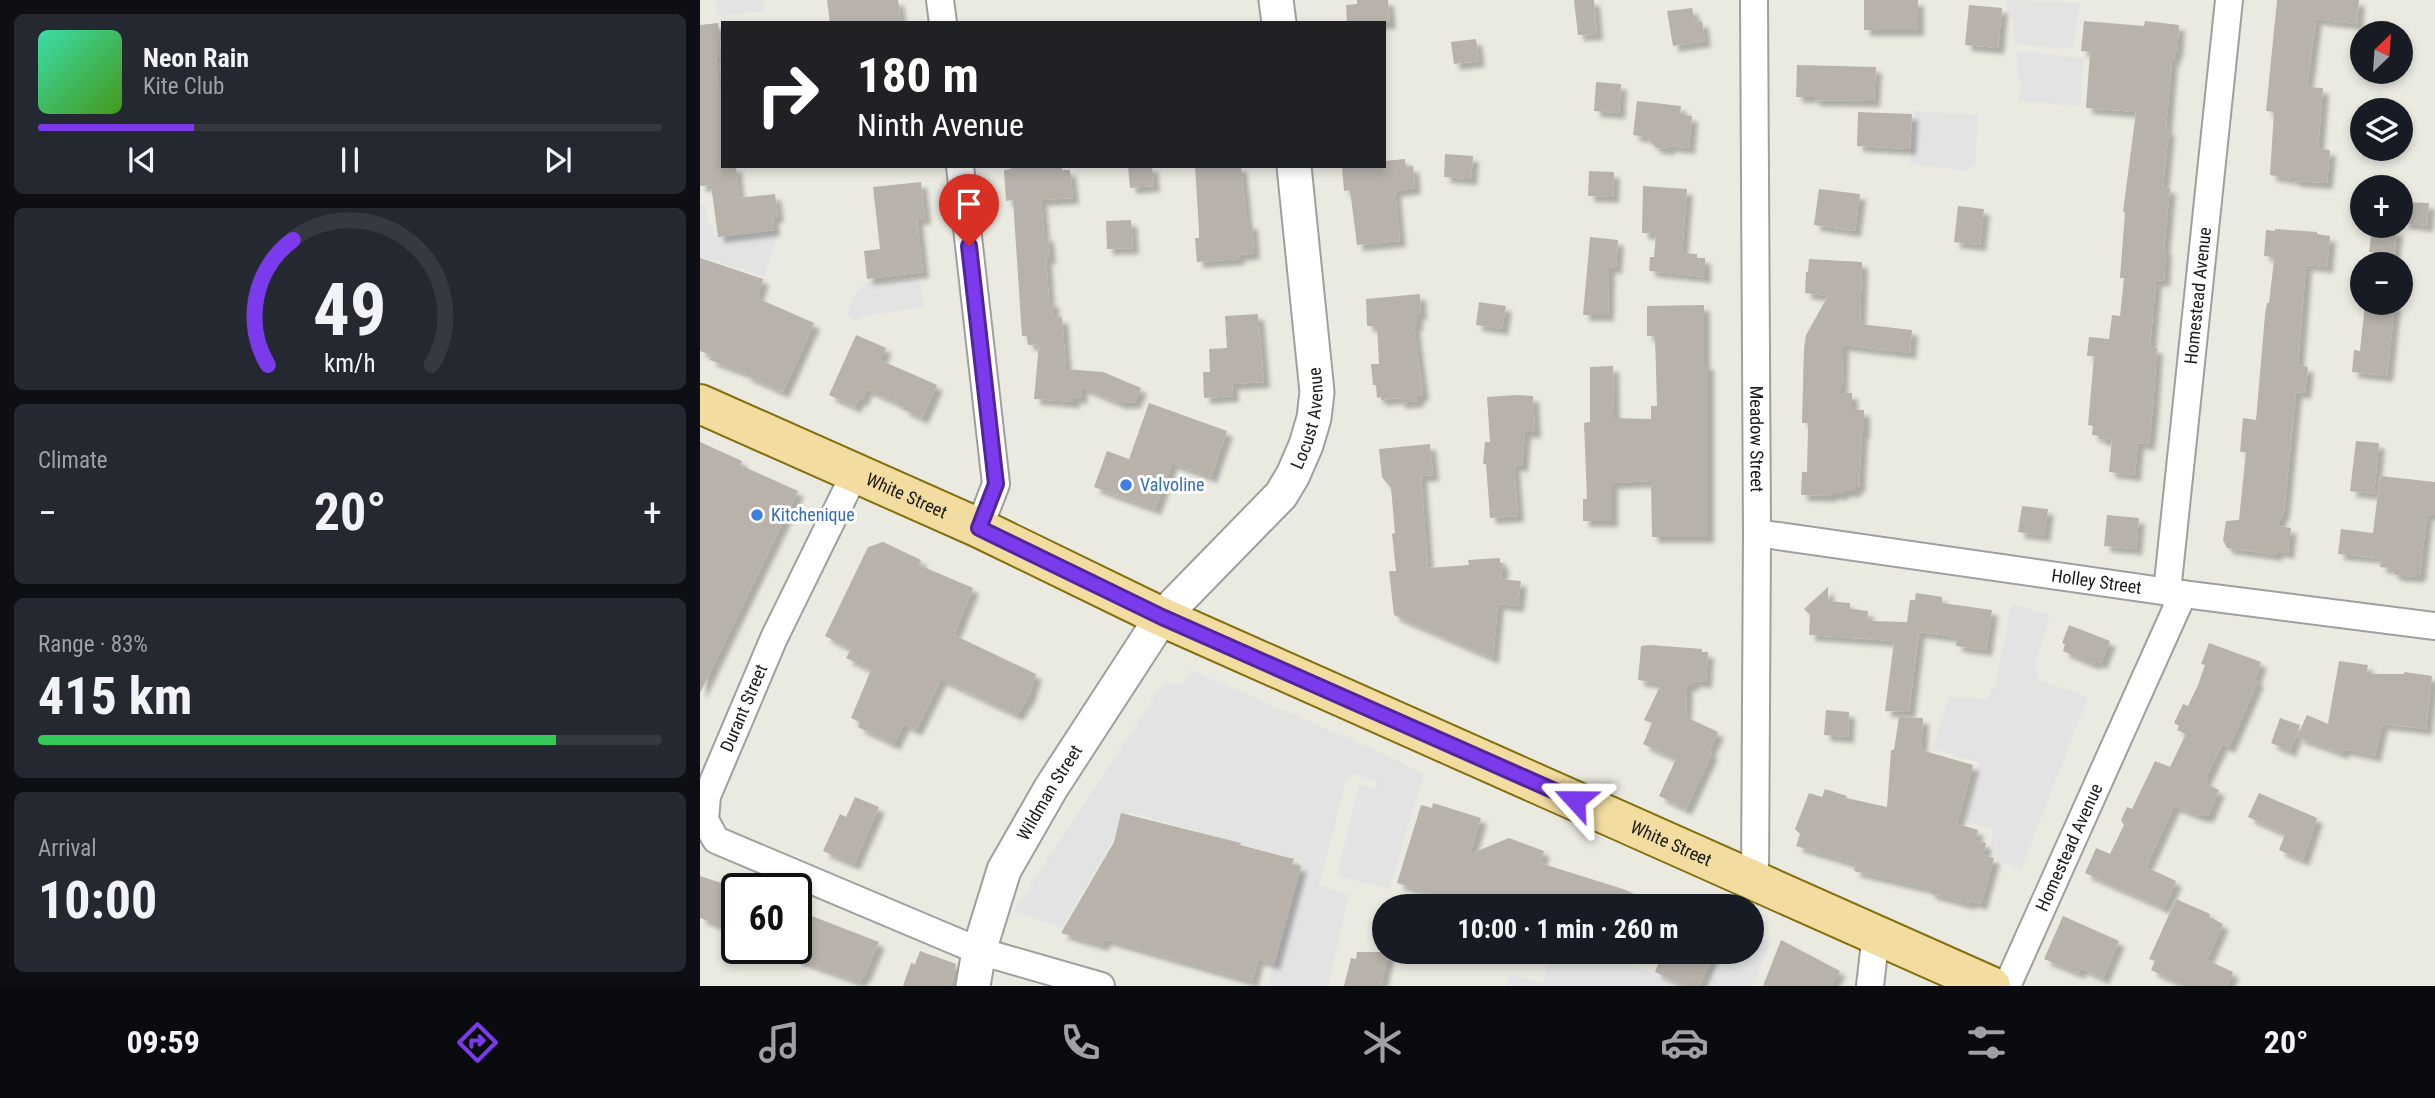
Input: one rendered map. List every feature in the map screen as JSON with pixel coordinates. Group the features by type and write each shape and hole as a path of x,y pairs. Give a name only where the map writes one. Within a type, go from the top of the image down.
{"main road":[{"name":"White Street","path":"700,404 979,528 1162,617 1991,986"}],"street":[{"path":"940,0 943,21"},
{"path":"1276,0 1279,21"},
{"name":"Meadow Street","path":"1754,0 1757,533 1755,880"},
{"name":"Homestead Avenue","path":"2007,986 2175,593 2229,0"},
{"path":"960,168 996,484 979,528"},
{"name":"Locust Avenue","path":"1162,617 1281,495 1293,475 1314,418 1317,392 1294,168"},
{"name":"Durant Street","path":"855,473 774,638 707,796 705,820 716,840 979,951 1101,986"},
{"name":"Holley Street","path":"1757,533 2175,593 2435,626"},
{"name":"Wildman Street","path":"973,986 979,951 1004,870 1051,788 1162,617"},
{"path":"1870,986 1877,934"}],"shaded area":[{"path":"715,0 764,0 765,11 717,16"},
{"path":"2007,0 2080,3 2073,49 2014,44 2013,20 2006,14"},
{"path":"2017,51 2084,58 2080,106 2019,101 2022,85 2018,78"},
{"path":"1914,111 1978,115 1975,163 1968,171 1910,164"},
{"path":"700,204 706,207 708,224 712,224 715,236 778,230 764,277 703,257 700,264"},
{"path":"915,279 921,286 924,307 864,316 855,321 847,313 854,297 865,283"},
{"path":"2012,604 2050,615 2036,661 2038,680 2088,697 2021,870 1997,859 1991,845 1992,828 1965,822 1979,762 1933,749 1949,697 1987,699 1995,686"},
{"path":"1191,670 1391,757 1424,775 1389,889 1337,876 1359,785 1372,788 1378,783 1355,773 1346,782 1319,885 1349,895 1328,986 1267,986 1302,861 1129,812 1062,928 1014,911 1165,680 1181,686"},
{"path":"1764,938 1772,942 1764,960"},
{"path":"1547,964 1628,964 1678,986 1506,986 1509,975 1543,983"},
{"path":"1713,964 1762,964 1752,986 1704,986"}],"building":[{"path":"827,0 898,0 901,21 830,21"},
{"path":"1357,0 1388,0 1390,23 1347,21 1346,5 1357,4"},
{"path":"1574,0 1594,0 1597,34 1578,35"},
{"path":"1864,0 1918,0 1918,30 1864,30"},
{"path":"2277,0 2359,0 2357,21 2350,23 2316,19 2307,87 2323,88 2318,149 2330,150 2327,183 2294,181 2270,175 2274,112 2266,111"},
{"path":"1969,5 2002,8 1998,48 1965,45"},
{"path":"1692,8 1695,22 1702,21 1705,41 1673,46 1667,11"},
{"path":"2084,21 2144,26 2145,21 2179,25 2177,52 2172,60 2166,129 2169,130 2163,187 2170,188 2164,281 2156,280 2150,347 2157,348 2153,407 2149,444 2138,443 2135,475 2109,472 2112,440 2099,439 2099,436 2092,435 2093,426 2088,425 2094,356 2087,356 2089,337 2109,339 2112,315 2120,316 2124,278 2120,278 2123,212 2136,112 2086,108 2090,52 2081,51"},
{"path":"718,23 721,56 716,57 721,93 721,168 736,168 739,198 775,194 778,216 773,217 774,230 718,237 711,185 700,186 700,25"},
{"path":"1476,39 1479,61 1454,64 1451,42"},
{"path":"1797,65 1876,67 1874,101 1796,97"},
{"path":"1596,82 1621,84 1619,113 1594,111"},
{"path":"1637,101 1681,106 1680,114 1692,116 1689,148 1657,148 1646,137 1633,135"},
{"path":"1858,112 1912,114 1910,149 1857,146"},
{"path":"1445,154 1473,156 1471,179 1444,177"},
{"path":"1405,159 1406,167 1413,166 1415,188 1395,191 1400,241 1357,245 1350,190 1344,191 1342,168 1386,168 1386,161"},
{"path":"1128,168 1152,168 1154,186 1130,188"},
{"path":"1195,168 1241,168 1247,224 1252,223 1254,253 1240,255 1238,259 1197,262 1195,238 1199,238"},
{"path":"1004,170 1070,170 1073,198 1041,200 1044,236 1048,236 1050,258 1046,258 1049,301 1053,301 1054,318 1062,317 1066,369 1103,372 1141,388 1135,402 1120,403 1082,387 1081,398 1074,397 1074,402 1034,399 1039,344 1028,345 1027,336 1022,336 1013,200 1006,201"},
{"path":"1589,171 1614,172 1613,197 1588,196"},
{"path":"921,182 925,218 917,219 923,272 867,279 864,251 880,249 873,187"},
{"path":"1643,186 1687,189 1682,253 1697,254 1697,258 1705,258 1705,277 1649,271 1650,257 1654,257 1656,234 1642,233"},
{"path":"1819,189 1860,194 1855,231 1814,225"},
{"path":"2413,202 2429,203 2427,226 2413,224"},
{"path":"1958,206 1984,209 1980,245 1954,242"},
{"path":"1131,220 1133,248 1107,249 1106,221"},
{"path":"2266,230 2317,232 2330,236 2327,267 2306,265 2298,365 2308,367 2305,393 2296,392 2284,511 2277,526 2291,528 2288,553 2277,551 2276,555 2227,548 2223,540 2226,521 2239,520 2246,452 2240,452 2243,418 2256,420 2265,315 2274,260 2273,257 2264,256"},
{"path":"1590,237 1618,240 1616,268 1609,267 1608,315 1583,315"},
{"path":"2371,238 2396,238 2394,252 2369,252"},
{"path":"700,258 763,279 757,298 814,323 783,392 745,375 746,373 710,360 712,355 700,351"},
{"path":"1809,259 1862,262 1860,324 1912,330 1910,353 1843,345 1842,386 1838,393 1852,393 1852,410 1864,410 1864,433 1859,487 1855,487 1855,491 1842,491 1843,494 1831,496 1801,495 1802,472 1807,472 1808,429 1808,423 1802,423 1804,349 1806,335 1828,296 1805,293"},
{"path":"1420,294 1421,314 1417,314 1417,325 1414,325 1423,395 1418,396 1418,401 1399,403 1399,398 1381,400 1381,397 1377,398 1376,385 1373,385 1371,364 1379,364 1377,326 1367,326 1366,299"},
{"path":"1479,302 1506,306 1502,329 1476,325"},
{"path":"1704,305 1704,364 1708,364 1708,537 1652,537 1651,481 1612,483 1612,521 1583,521 1583,499 1587,499 1584,423 1590,422 1590,367 1613,366 1614,418 1651,419 1651,406 1657,406 1655,336 1647,336 1647,306"},
{"path":"1258,314 1264,382 1232,384 1233,396 1204,398 1203,372 1210,372 1209,349 1227,348 1225,316"},
{"path":"2364,315 2394,315 2387,376 2352,372 2354,350 2360,351"},
{"path":"856,335 886,348 880,360 937,385 922,418 903,409 904,406 867,389 855,407 829,395"},
{"path":"1533,396 1535,432 1525,432 1522,466 1514,465 1518,516 1490,518 1486,464 1483,464 1485,442 1490,442 1487,397"},
{"path":"1149,403 1227,431 1211,477 1172,463 1155,509 1094,487 1107,451 1129,459"},
{"path":"2356,441 2379,443 2374,494 2350,491"},
{"path":"700,442 742,461 740,465 798,491 700,693"},
{"path":"1430,444 1433,475 1421,476 1428,568 1469,565 1468,560 1500,558 1500,563 1503,563 1501,579 1521,581 1518,606 1498,604 1493,658 1394,615 1389,571 1396,571 1391,488 1382,477 1379,449"},
{"path":"2380,476 2435,482 2435,515 2427,514 2420,575 2417,577 2395,575 2390,568 2380,567 2381,558 2338,554 2341,529 2373,533"},
{"path":"2022,506 2048,509 2044,536 2018,532"},
{"path":"2107,515 2139,518 2136,549 2104,546"},
{"path":"883,542 921,560 919,565 973,588 954,635 1036,674 1029,696 1017,715 941,679 916,730 904,724 894,744 858,727 860,722 851,718 871,670 846,658 851,649 825,636 868,547"},
{"path":"1828,587 1828,601 1850,603 1850,609 1868,611 1867,621 1907,622 1910,600 1915,600 1916,593 1942,597 1942,603 1992,610 1986,650 1956,646 1957,637 1919,632 1909,712 1885,711 1894,641 1809,635 1810,615 1804,609"},
{"path":"2069,625 2110,641 2101,663 2095,661 2094,664 2063,651 2065,644 2062,643"},
{"path":"2209,643 2261,662 2255,679 2258,681 2229,747 2222,744 2205,780 2208,781 2206,784 2219,790 2208,816 2200,816 2174,806 2146,867 2176,881 2164,908 2085,873 2096,848 2110,854 2124,825 2121,820 2127,807 2132,809 2155,761 2170,767 2186,734 2177,730 2179,726 2174,723 2183,704 2188,706 2198,685 2205,665 2201,664"},
{"path":"1641,646 1702,649 1702,652 1708,652 1706,682 1693,681 1693,685 1687,685 1686,717 1718,732 1709,752 1712,753 1686,809 1659,796 1676,759 1643,744 1652,723 1644,720 1661,684 1638,680"},
{"path":"2339,661 2368,665 2366,674 2404,672 2432,676 2426,729 2382,724 2375,756 2344,749 2342,753 2297,737 2307,715 2328,724"},
{"path":"1826,710 1849,712 1848,737 1824,735"},
{"path":"1899,717 1923,718 1921,750 1973,765 1957,824 1978,830 1975,840 1986,843 1983,855 1994,858 1981,904 1970,901 1970,904 1929,893 1930,889 1854,871 1856,864 1796,846 1800,834 1795,829 1809,793 1822,797 1825,789 1847,796 1846,798 1887,807 1891,750 1894,750"},
{"path":"2280,718 2300,725 2290,751 2271,743"},
{"path":"2259,793 2317,818 2303,860 2279,850 2285,834 2248,817"},
{"path":"855,797 879,807 854,864 823,851 840,814 846,817"},
{"path":"1433,803 1481,818 1470,854 1509,838 1544,851 1540,863 1634,894 1432,894 1397,883 1421,805 1432,808"},
{"path":"1121,813 1294,859 1292,864 1301,866 1274,964 1258,959 1252,981 1105,939 1103,945 1061,933 1114,842"},
{"path":"700,876 721,883 721,925 700,918"},
{"path":"2176,899 2210,914 2209,917 2223,924 2207,960 2233,972 2227,986 2186,986 2151,970 2155,961 2149,959"},
{"path":"812,916 879,942 860,982 810,964"},
{"path":"2063,916 2119,941 2103,978 2081,968 2079,973 2044,959"},
{"path":"1781,940 1840,971 1831,986 1763,986"},
{"path":"920,951 956,964 951,986 903,986 911,963 915,964"},
{"path":"1357,952 1372,952 1372,964 1386,964 1381,986 1344,986 1351,958 1356,959"},
{"path":"1658,964 1709,964 1699,986 1686,986 1655,972"}],"place":[{"name":"Valvoline","path":"1126,485"},
{"name":"Kitchenique","path":"757,515"}],"route":[{"path":"969,246 996,484 979,528 1162,617 1575,800"}]}
